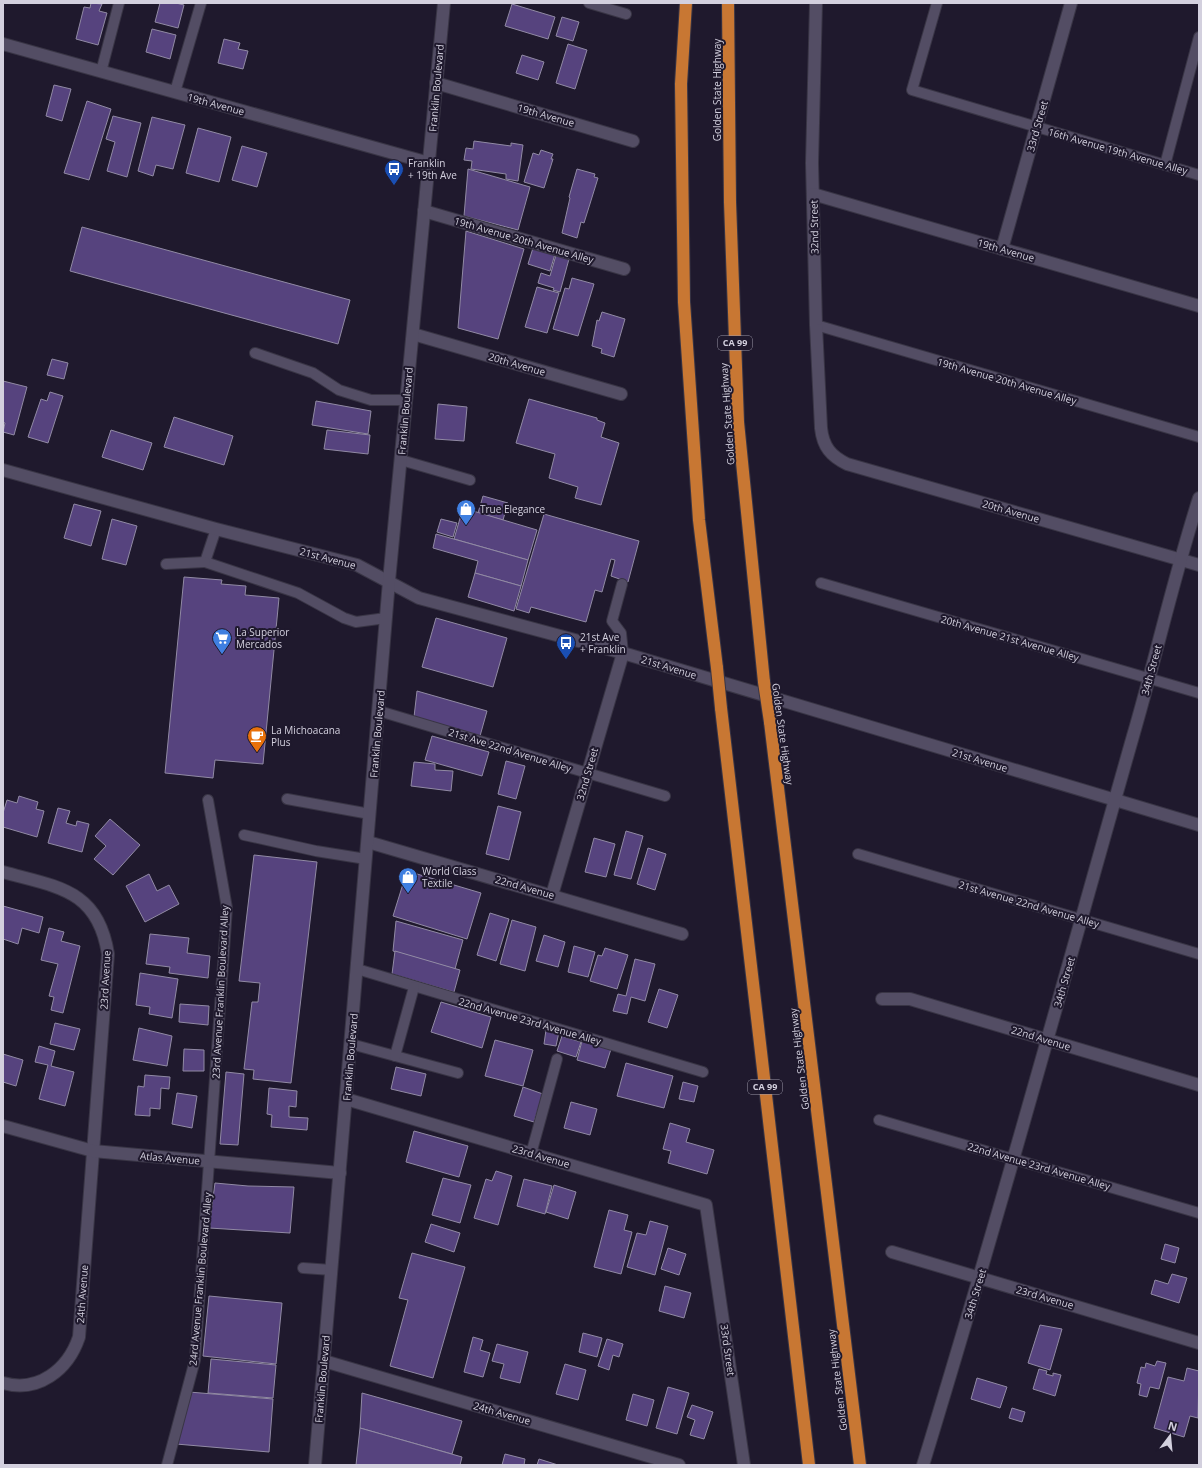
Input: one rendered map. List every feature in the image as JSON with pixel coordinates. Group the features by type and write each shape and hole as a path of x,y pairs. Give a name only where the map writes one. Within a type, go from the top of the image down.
{"highway":[{"name":"CA 99","path":"686,3 681,84 684,302 699,520 809,1465"},
{"name":"Golden State Highway","path":"728,3 730,202 738,422 764,682 860,1465"}],"street":[{"name":"Franklin Boulevard","path":"315,1465 389,581 444,3"},
{"name":"32nd Street","path":"816,3 813,194 816,325 821,428 822,439 827,450"},
{"name":"33rd Street","path":"1002,248 1071,3"},
{"name":"19th Avenue","path":"3,44 429,163"},
{"name":"19th Avenue","path":"436,83 633,141"},
{"name":"19th Avenue","path":"813,194 1199,306"},
{"name":"19th Avenue 20th Avenue Alley","path":"424,211 624,269"},
{"name":"20th Avenue","path":"413,334 621,394"},
{"name":"20th Avenue","path":"827,450 836,458 847,464 1199,565"},
{"name":"21st Avenue","path":"3,470 216,529 357,565 419,598 623,653 1199,825"},
{"name":"34th Street","path":"923,1465 980,1278 1014,1159 1150,679 1179,560 1199,498"},
{"name":"32nd Street","path":"552,895 623,653"},
{"name":"22nd Avenue","path":"368,842 682,934"},
{"name":"23rd Avenue","path":"3,872 61,888 75,895 87,905 97,918 105,935 108,954 94,1151"},
{"name":"22nd Avenue","path":"882,999 910,999 1199,1085"},
{"name":"23rd Avenue","path":"346,1099 706,1205 711,1235"},
{"name":"Atlas Avenue","path":"3,1126 94,1151 340,1173"},
{"name":"24th Avenue","path":"3,1383 11,1385 29,1385 44,1380 66,1364 75,1350 79,1337 94,1151"},
{"name":"33rd Street","path":"711,1235 744,1465"},
{"name":"23rd Avenue","path":"892,1252 1199,1343"},
{"name":"24th Avenue","path":"324,1361 679,1465"}],"lane":[{"path":"101,72 119,3"},
{"path":"175,92 201,3"},
{"path":"588,3 626,14"},
{"name":"16th Avenue 19th Avenue Alley","path":"937,3 912,90 1199,175"},
{"path":"1165,165 1199,37"},
{"name":"19th Avenue 20th Avenue Alley","path":"816,325 1199,437"},
{"path":"254,352 313,373 340,390 371,400 406,400"},
{"path":"401,460 470,480"},
{"path":"206,562 216,529"},
{"path":"166,564 206,562 298,594 344,618 356,622 386,618"},
{"name":"20th Avenue 21st Avenue Alley","path":"821,583 1199,693"},
{"path":"622,584 612,621 621,633 623,653"},
{"name":"21st Ave 22nd Avenue Alley","path":"379,711 665,796"},
{"path":"287,799 370,814"},
{"name":"23rd Avenue Franklin Boulevard Alley","path":"208,800 227,908 209,1162"},
{"path":"244,835 316,851 366,859"},
{"name":"21st Avenue 22nd Avenue Alley","path":"858,854 1199,954"},
{"name":"22nd Avenue 23rd Avenue Alley","path":"357,969 703,1072"},
{"path":"395,1056 414,987"},
{"path":"351,1044 458,1073"},
{"path":"531,1154 557,1059"},
{"name":"22nd Avenue 23rd Avenue Alley","path":"879,1120 1199,1213"},
{"name":"24rd Avenue Franklin Boulevard Alley","path":"167,1465 195,1360 209,1162"},
{"path":"303,1268 332,1270"}],"building":[{"path":"91,3 102,4 99,11 107,13 98,45 76,39 84,7 90,8"},
{"path":"160,3 176,3 184,5 178,28 155,22"},
{"path":"512,4 555,17 548,39 505,26"},
{"path":"562,17 579,22 573,41 556,36"},
{"path":"152,29 176,35 170,59 146,52"},
{"path":"224,39 240,43 238,49 248,51 243,69 218,63"},
{"path":"568,44 587,50 575,89 556,83"},
{"path":"522,55 544,62 538,80 516,73"},
{"path":"54,85 71,89 62,121 46,116"},
{"path":"87,101 111,109 89,180 64,173"},
{"path":"113,116 141,123 127,177 107,171 115,142 106,139"},
{"path":"152,117 185,125 173,169 156,165 153,176 138,171"},
{"path":"198,128 231,137 219,182 186,173"},
{"path":"474,141 511,146 511,143 523,145 518,181 506,179 506,174 471,169 472,161 464,160 466,148 473,149"},
{"path":"242,146 267,153 257,187 232,180"},
{"path":"541,150 553,154 551,159 553,159 544,188 524,182 533,153 539,155"},
{"path":"468,169 530,187 518,230 464,216"},
{"path":"577,169 595,174 594,177 598,178 584,223 581,222 577,238 562,233 569,197"},
{"path":"82,227 350,300 338,344 70,271"},
{"path":"466,231 524,249 498,339 458,328"},
{"path":"533,248 555,254 550,271 528,264"},
{"path":"556,255 569,259 560,292 553,290 554,288 538,283 541,273 550,276"},
{"path":"572,278 594,284 578,336 553,329 565,288 569,289"},
{"path":"537,287 559,293 547,333 525,327"},
{"path":"602,312 625,319 614,357 601,353 602,349 592,346 597,320 599,321"},
{"path":"52,359 68,363 64,379 47,375"},
{"path":"3,381 27,387 14,435 3,432 5,423 3,422"},
{"path":"50,392 63,396 48,443 28,437 41,399 47,401"},
{"path":"529,399 597,418 597,420 605,423 601,437 619,443 601,505 575,498 578,487 549,478 555,454 516,443"},
{"path":"316,401 371,411 368,434 312,425"},
{"path":"438,404 467,407 464,441 435,439"},
{"path":"174,417 233,436 224,465 164,447"},
{"path":"111,430 152,443 143,470 102,457"},
{"path":"327,430 370,435 368,454 324,449"},
{"path":"483,496 508,503 503,520 478,513"},
{"path":"74,504 101,511 91,546 64,538"},
{"path":"463,508 537,530 528,560 454,539"},
{"path":"544,514 639,541 628,582 611,576 615,560 611,559 602,592 595,590 586,622 531,607 529,613 516,609"},
{"path":"112,519 137,526 126,565 102,559"},
{"path":"441,519 457,523 453,537 437,532"},
{"path":"436,534 528,560 521,586 475,573 478,561 433,548"},
{"path":"475,573 521,586 514,611 468,597"},
{"path":"184,577 222,580 221,584 246,586 245,595 279,598 263,764 215,760 213,778 165,773"},
{"path":"436,618 507,638 493,687 422,667"},
{"path":"417,691 487,711 480,736 414,717"},
{"path":"432,736 489,752 482,776 425,760"},
{"path":"506,761 525,766 516,799 498,794"},
{"path":"414,762 435,764 435,770 453,771 451,791 411,786"},
{"path":"19,796 38,802 36,809 44,811 37,837 3,827 3,813 7,800 17,803"},
{"path":"498,806 521,812 509,860 486,854"},
{"path":"58,808 70,811 66,823 76,826 77,821 89,824 82,852 48,843"},
{"path":"110,819 140,845 113,875 94,859 106,846 95,836"},
{"path":"626,831 643,836 631,879 614,875"},
{"path":"594,838 615,844 606,877 585,872"},
{"path":"648,848 666,854 655,890 637,884"},
{"path":"254,855 317,862 291,1083 253,1079 254,1070 244,1069 252,1002 258,1002 260,983 239,981"},
{"path":"407,871 481,893 467,939 393,916"},
{"path":"149,874 157,891 169,885 179,904 145,922 126,886"},
{"path":"3,906 43,917 39,933 22,928 18,944 3,939"},
{"path":"490,913 509,919 496,961 477,955"},
{"path":"512,920 536,927 525,971 500,964"},
{"path":"396,921 463,940 455,969 393,951"},
{"path":"49,928 64,932 61,941 80,946 63,1013 51,1010 54,997 49,996 58,964 41,960"},
{"path":"150,934 189,938 187,953 210,956 208,978 169,973 170,967 146,964"},
{"path":"544,935 565,942 558,967 536,961"},
{"path":"574,946 595,952 588,977 568,972"},
{"path":"605,948 628,955 617,989 590,981 598,955 602,956"},
{"path":"395,951 460,970 454,992 392,974"},
{"path":"635,959 655,964 645,1001 631,997 627,1014 613,1011 618,994 626,996"},
{"path":"140,973 178,979 172,1018 149,1014 150,1007 136,1005"},
{"path":"659,989 678,995 667,1028 648,1022"},
{"path":"441,1002 491,1017 482,1048 431,1032"},
{"path":"180,1004 209,1006 208,1025 179,1022"},
{"path":"55,1023 80,1029 74,1050 50,1044"},
{"path":"139,1028 172,1036 167,1066 133,1060"},
{"path":"546,1030 559,1032 556,1046 544,1044"},
{"path":"562,1036 581,1042 576,1057 557,1051"},
{"path":"495,1040 533,1050 523,1086 485,1076"},
{"path":"582,1041 611,1049 605,1068 577,1060"},
{"path":"39,1046 55,1051 51,1066 74,1072 65,1106 39,1099 48,1065 35,1062"},
{"path":"184,1049 204,1050 204,1071 183,1071"},
{"path":"3,1054 23,1060 16,1086 3,1082"},
{"path":"626,1063 673,1076 664,1108 617,1096"},
{"path":"396,1067 426,1074 421,1096 391,1089"},
{"path":"226,1072 244,1074 238,1145 220,1144"},
{"path":"145,1075 170,1077 169,1089 161,1088 160,1109 150,1108 150,1116 135,1115 138,1086 144,1087"},
{"path":"683,1082 698,1086 694,1102 679,1099"},
{"path":"523,1087 543,1094 534,1122 514,1116"},
{"path":"269,1088 297,1091 296,1107 289,1106 289,1117 308,1118 307,1130 271,1127 272,1115 267,1114"},
{"path":"177,1093 197,1096 192,1128 172,1124"},
{"path":"571,1102 597,1109 590,1135 564,1128"},
{"path":"670,1123 690,1129 686,1142 714,1150 707,1174 668,1163 671,1151 663,1149"},
{"path":"414,1131 468,1146 459,1177 406,1162"},
{"path":"496,1171 512,1176 498,1225 474,1218 486,1179 492,1181"},
{"path":"443,1178 471,1185 460,1223 432,1215"},
{"path":"524,1179 552,1186 545,1214 517,1206"},
{"path":"215,1183 248,1186 294,1187 290,1233 209,1228"},
{"path":"554,1185 576,1192 568,1219 546,1212"},
{"path":"609,1210 628,1215 624,1230 632,1232 621,1274 594,1267"},
{"path":"650,1221 668,1226 655,1275 627,1267 637,1233 646,1235"},
{"path":"431,1224 460,1233 454,1252 425,1242"},
{"path":"1165,1244 1179,1248 1175,1263 1161,1259"},
{"path":"668,1248 686,1254 679,1275 661,1269"},
{"path":"412,1253 465,1267 433,1378 390,1366 408,1300 399,1298"},
{"path":"1172,1274 1187,1278 1179,1303 1151,1294 1155,1280 1168,1284"},
{"path":"665,1286 691,1293 684,1318 659,1311"},
{"path":"209,1296 282,1303 276,1364 203,1356"},
{"path":"1040,1325 1062,1329 1050,1370 1028,1363"},
{"path":"583,1333 602,1338 597,1357 579,1352"},
{"path":"473,1337 483,1340 480,1350 490,1353 483,1377 464,1372"},
{"path":"607,1339 623,1344 619,1357 613,1355 609,1370 598,1366"},
{"path":"497,1344 528,1352 520,1383 500,1378 504,1364 492,1361"},
{"path":"211,1359 276,1365 273,1398 208,1393"},
{"path":"1157,1361 1166,1363 1159,1389 1150,1387 1147,1397 1139,1395 1141,1384 1137,1383 1141,1367 1145,1368 1146,1363 1155,1366"},
{"path":"565,1364 586,1370 578,1400 556,1394"},
{"path":"1187,1368 1199,1371 1198,1418 1190,1416 1184,1437 1154,1428 1168,1377 1184,1381"},
{"path":"1039,1369 1047,1371 1046,1374 1053,1376 1053,1373 1061,1375 1055,1396 1033,1389"},
{"path":"977,1378 1007,1387 1000,1408 971,1399"},
{"path":"668,1387 689,1393 677,1434 656,1428"},
{"path":"189,1392 273,1399 269,1452 176,1444"},
{"path":"362,1393 462,1421 452,1454 360,1428"},
{"path":"633,1394 654,1400 647,1426 626,1420"},
{"path":"692,1405 713,1412 704,1439 690,1435 695,1420 687,1417"},
{"path":"1012,1408 1025,1412 1022,1422 1009,1418"},
{"path":"360,1428 462,1457 460,1465 356,1465"},
{"path":"505,1454 525,1459 524,1465 502,1465"},
{"path":"539,1459 558,1465 537,1465"}],"place":[{"name":"Franklin + 19th Ave","path":"394,186"},
{"name":"True Elegance","path":"466,526"},
{"name":"La Superior Mercados","path":"222,655"},
{"name":"21st Ave + Franklin","path":"566,660"},
{"name":"La Michoacana Plus","path":"257,753"},
{"name":"World Class Textile","path":"408,894"}]}
